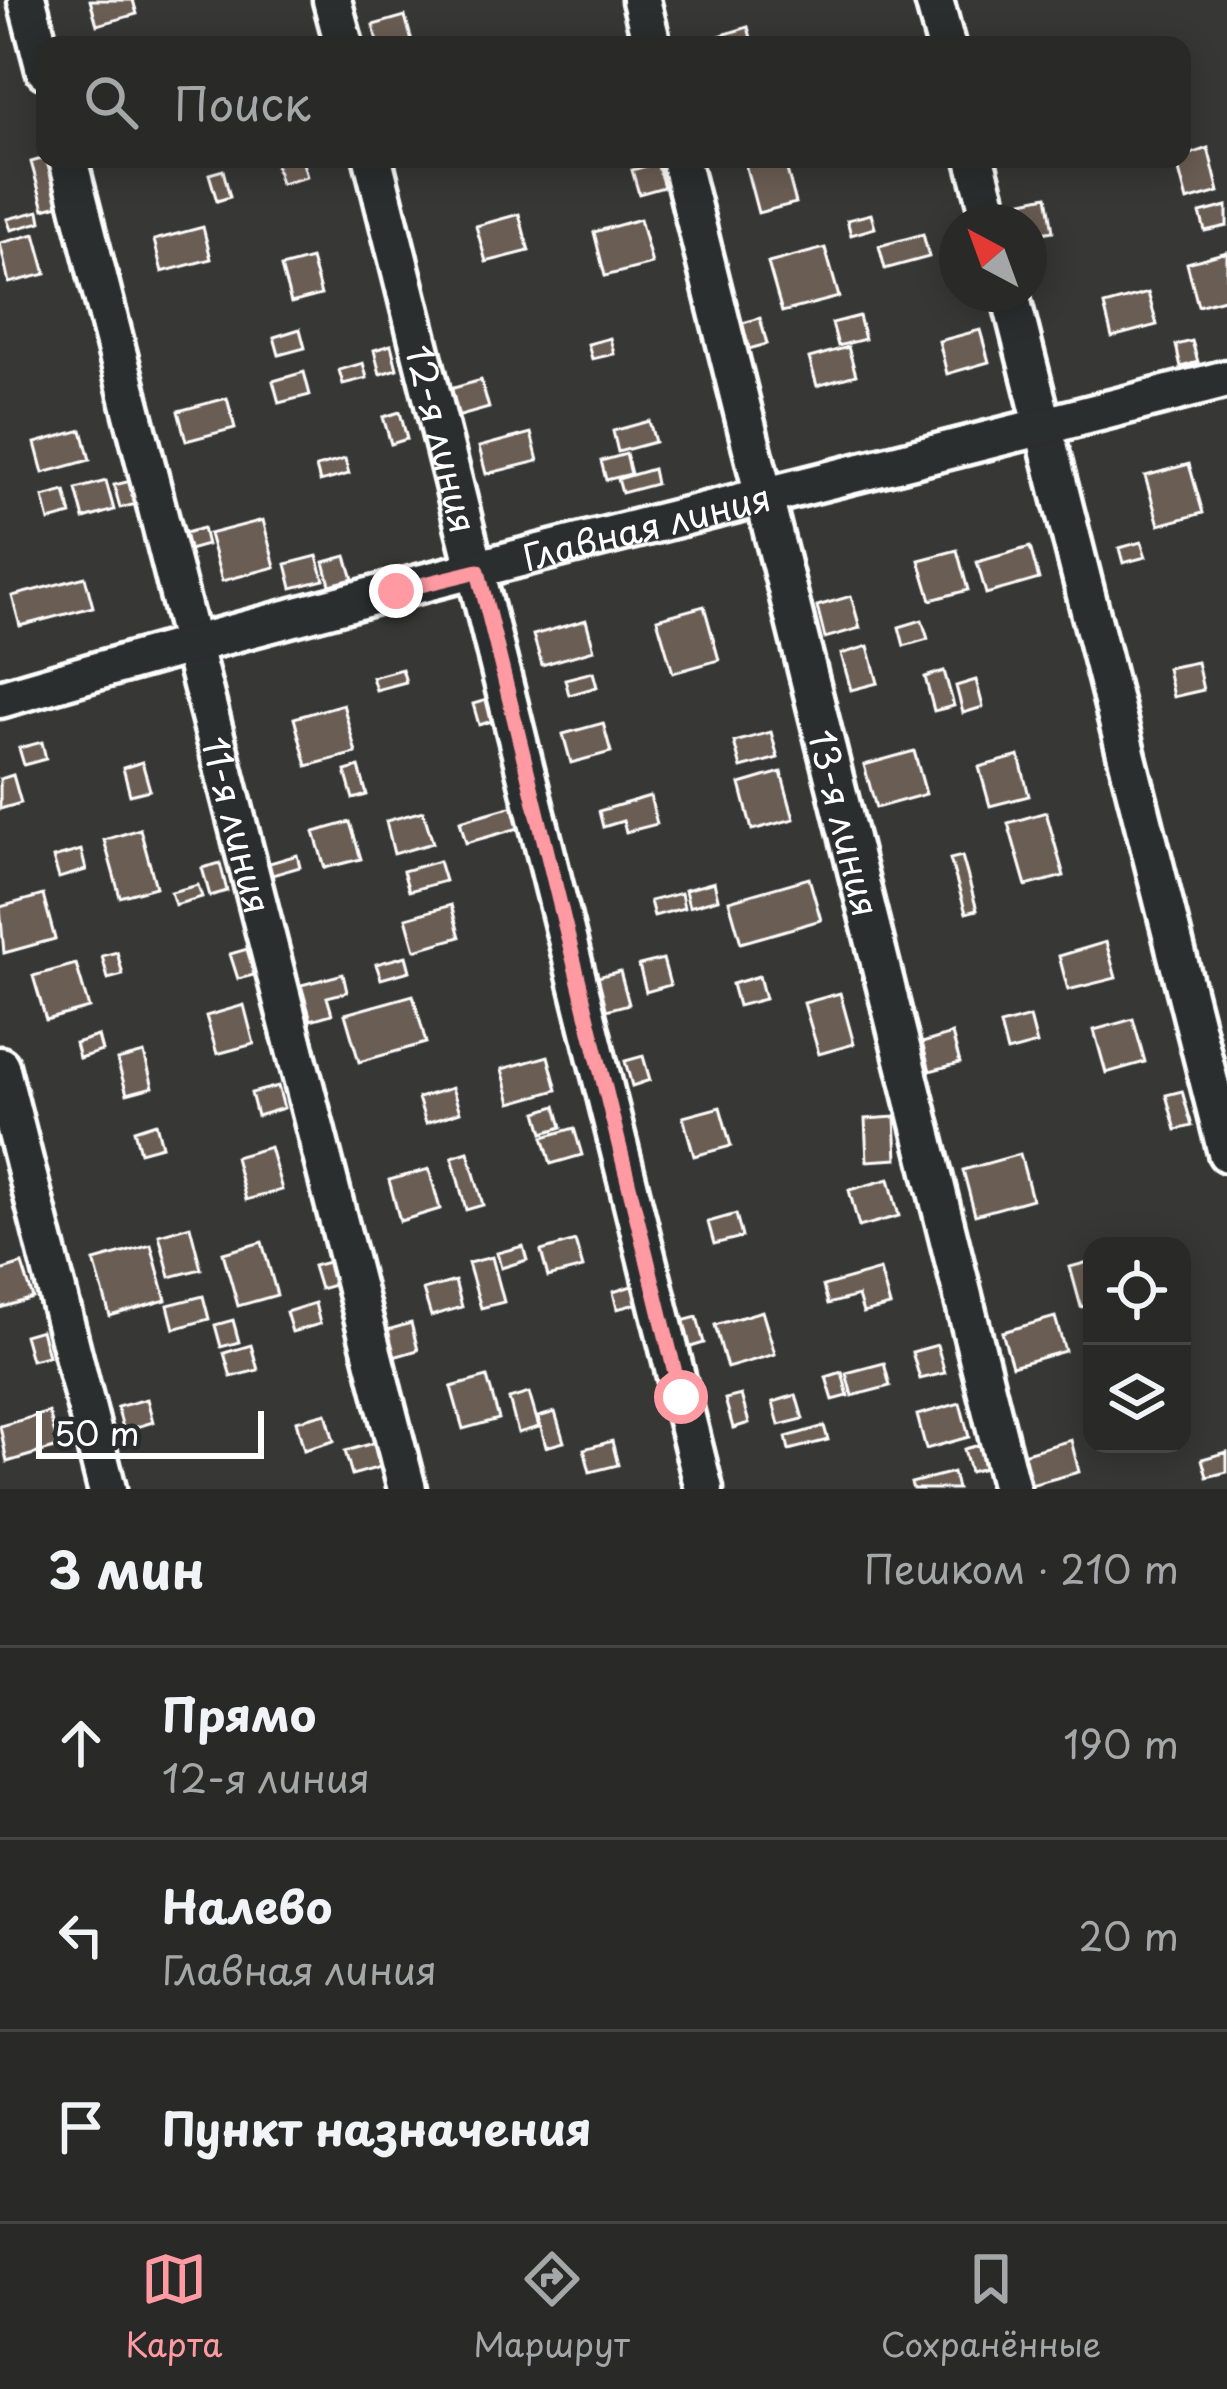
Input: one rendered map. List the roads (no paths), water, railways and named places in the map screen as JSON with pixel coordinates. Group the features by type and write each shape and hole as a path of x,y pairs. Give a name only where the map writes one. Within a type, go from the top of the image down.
{"street":[{"path":"27,0 36,36"},
{"path":"332,0 342,36"},
{"path":"641,0 650,36"},
{"path":"934,0 944,36"},
{"name":"11-я линия","path":"70,168 407,1489"},
{"name":"12-я линия","path":"375,168 704,1489"},
{"name":"13-я линия","path":"682,168 1011,1489"},
{"path":"977,168 987,204"},
{"path":"1015,312 1227,1153"},
{"name":"Главная линия","path":"0,699 191,643 1227,379"},
{"path":"0,1066 107,1489"}]}
